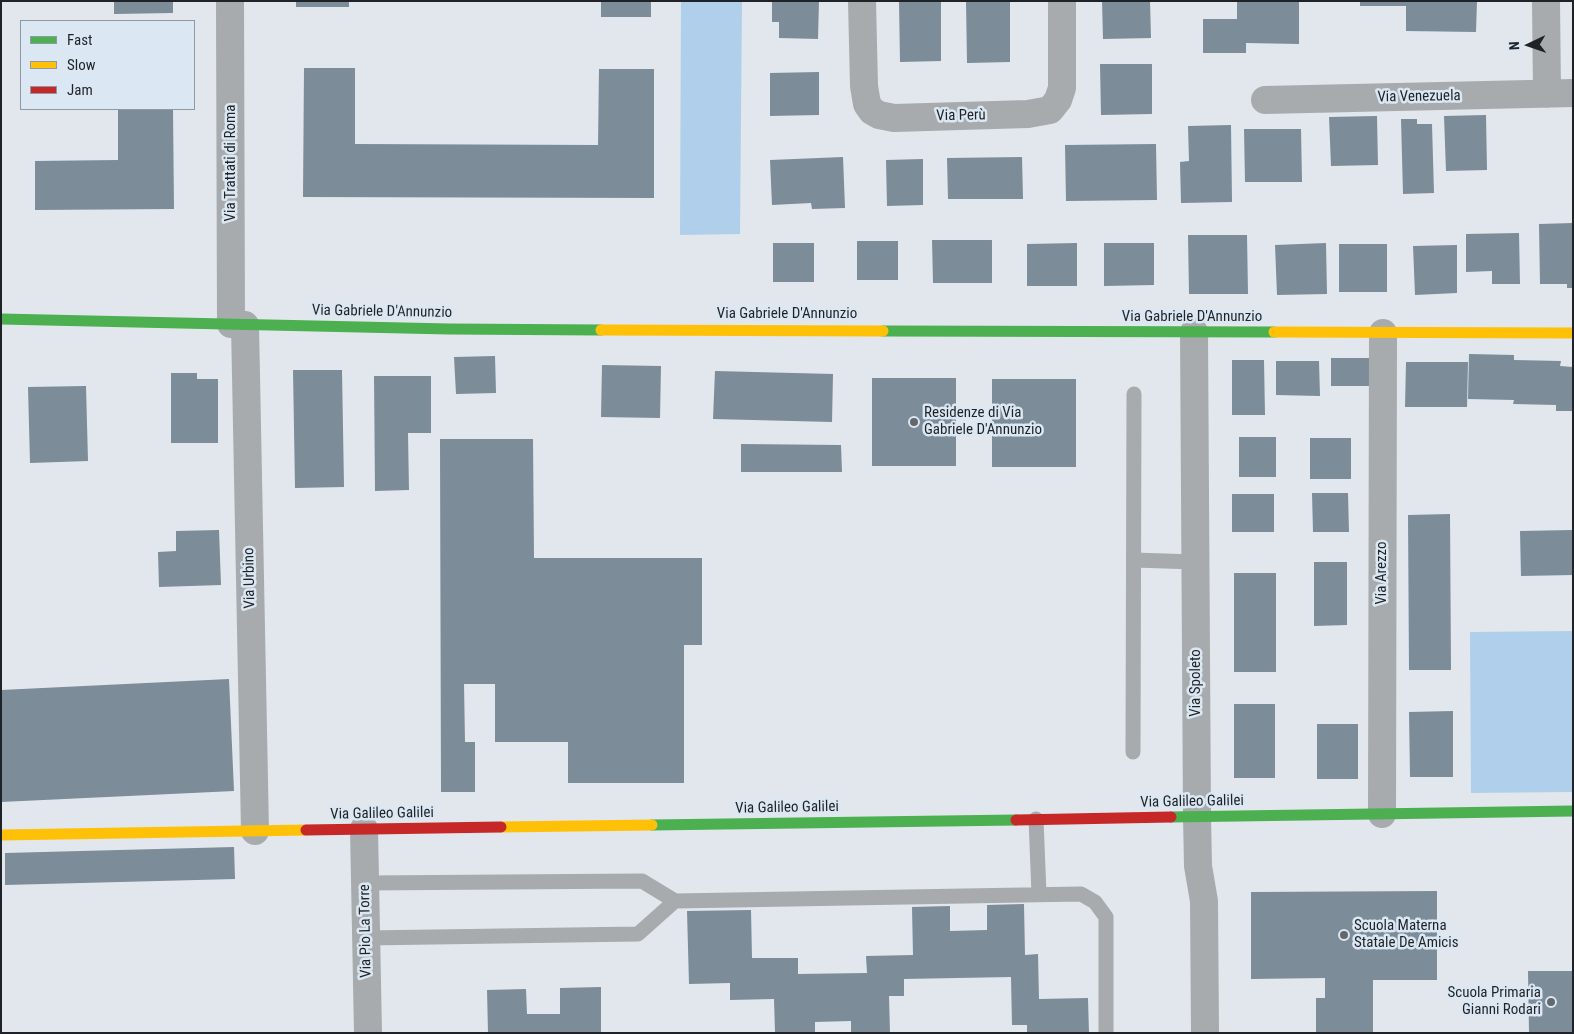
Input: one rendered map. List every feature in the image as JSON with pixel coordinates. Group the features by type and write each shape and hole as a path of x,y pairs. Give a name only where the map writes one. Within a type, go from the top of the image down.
{"street":[{"name":"Via Trattati di Roma","path":"230,1 238,324"},
{"name":"Via Perù","path":"862,1 864,94 867,104 872,111 879,115 894,118 1028,114 1050,110 1058,100 1062,88 1062,1"},
{"path":"1546,1 1560,94"},
{"name":"Via Venezuela","path":"1265,100 1560,94"},
{"name":"Via Gabriele D'Annunzio","path":"1,319 450,329 1573,333"},
{"name":"Via Urbino","path":"238,324 255,831"},
{"name":"Via Spoleto","path":"1194,332 1197,817 1198,866 1204,901 1205,1033"},
{"name":"Via Arezzo","path":"1382,814 1383,333"},
{"name":"Via Galileo Galilei","path":"1,835 1573,811"},
{"name":"Via Pio La Torre","path":"364,829 368,1033"}],"lane":[{"path":"1133,752 1134,394"},
{"path":"1134,560 1195,562"},
{"path":"1036,819 1039,894"},
{"path":"365,883 642,881 676,901 1081,894 1095,902 1106,916 1106,1033"},
{"path":"366,938 638,934 676,901"}],"shaded area":[{"path":"681,1 742,1 740,234 680,235"},
{"path":"1573,631 1573,792 1471,793 1470,632"}],"building":[{"path":"114,1 173,1 173,13 114,14"},
{"path":"296,1 349,1 349,7 296,7"},
{"path":"601,1 651,1 651,17 601,17"},
{"path":"772,1 819,1 818,39 779,38 779,22 772,22"},
{"path":"899,1 941,1 941,61 900,62"},
{"path":"966,1 1010,1 1010,62 967,63"},
{"path":"1102,1 1150,1 1151,38 1103,39"},
{"path":"1237,1 1299,1 1299,44 1246,43 1246,53 1203,53 1203,19 1237,19"},
{"path":"1360,1 1477,1 1476,32 1406,31 1406,6 1360,6"},
{"path":"1100,64 1152,64 1152,114 1101,115"},
{"path":"304,68 355,68 355,144 598,145 599,69 654,69 654,198 303,197"},
{"path":"819,72 819,115 770,116 770,73"},
{"path":"118,110 173,110 174,209 35,210 35,161 118,160"},
{"path":"1486,115 1487,170 1446,171 1444,116"},
{"path":"1377,116 1378,165 1331,166 1329,117"},
{"path":"1401,119 1417,119 1417,124 1432,124 1434,193 1403,194"},
{"path":"1231,125 1232,202 1181,203 1180,162 1189,161 1188,126"},
{"path":"1244,129 1301,129 1302,182 1245,182"},
{"path":"1156,144 1157,200 1066,201 1065,145"},
{"path":"843,157 845,208 812,209 811,203 772,205 770,160"},
{"path":"1022,157 1023,199 948,199 947,158"},
{"path":"923,159 923,205 887,206 886,160"},
{"path":"1573,223 1573,288 1567,288 1567,284 1540,284 1539,224"},
{"path":"1519,233 1520,284 1492,284 1492,271 1466,272 1466,234"},
{"path":"1188,235 1247,235 1248,294 1189,294"},
{"path":"932,240 992,240 992,283 933,283"},
{"path":"857,241 898,241 898,280 857,280"},
{"path":"773,243 814,243 814,282 773,282"},
{"path":"1077,243 1077,286 1027,286 1027,244"},
{"path":"1104,243 1154,243 1154,285 1104,286"},
{"path":"1326,243 1327,294 1277,295 1275,245"},
{"path":"1339,244 1387,244 1387,292 1339,292"},
{"path":"1457,245 1457,293 1415,295 1413,246"},
{"path":"1469,354 1514,355 1514,360 1561,361 1560,366 1573,367 1573,411 1556,411 1556,405 1513,404 1514,400 1468,399"},
{"path":"495,356 496,393 456,394 454,357"},
{"path":"1331,358 1369,358 1369,386 1331,386"},
{"path":"1232,360 1264,360 1265,415 1232,415"},
{"path":"1276,361 1319,361 1320,396 1276,395"},
{"path":"1406,362 1468,362 1467,407 1405,407"},
{"path":"602,365 661,366 660,418 601,417"},
{"path":"293,370 342,370 344,487 295,488"},
{"path":"715,371 833,374 832,422 713,419"},
{"path":"171,373 197,373 197,379 218,379 218,443 171,443"},
{"path":"374,376 431,376 431,433 408,433 409,490 375,491"},
{"name":"Residenze di Via Gabriele D'Annunzio","path":"872,378 956,378 956,466 872,466"},
{"name":"Residenze di Via Gabriele D'Annunzio","path":"992,379 1076,379 1076,467 992,467"},
{"path":"86,386 88,461 30,463 28,387"},
{"path":"1239,437 1276,437 1276,477 1239,477"},
{"path":"1310,438 1351,438 1351,479 1310,479"},
{"path":"440,439 533,439 534,558 702,558 702,645 684,645 684,783 568,783 568,742 495,742 495,684 464,684 465,742 475,742 475,792 441,792"},
{"path":"741,444 841,445 842,472 741,472"},
{"path":"1312,493 1348,493 1349,532 1313,532"},
{"path":"1232,494 1274,494 1274,532 1232,532"},
{"path":"1450,514 1451,670 1409,670 1408,515"},
{"path":"219,530 221,585 159,587 158,552 176,551 176,531"},
{"path":"1573,530 1573,575 1521,576 1520,531"},
{"path":"1314,562 1347,562 1347,625 1314,626"},
{"path":"1234,573 1276,573 1276,672 1234,672"},
{"path":"229,679 234,791 1,802 1,690"},
{"path":"1234,704 1275,704 1275,778 1234,778"},
{"path":"1453,711 1453,777 1410,777 1409,712"},
{"path":"1317,724 1358,724 1358,779 1317,779"},
{"path":"234,847 235,879 5,885 5,853"},
{"name":"Scuola Materna Statale De Amicis","path":"1437,891 1437,980 1373,980 1373,1033 1316,1033 1316,998 1325,998 1325,978 1251,979 1251,892"},
{"path":"1024,904 1025,955 1038,954 1039,999 1088,998 1089,1033 1027,1033 1027,1025 1012,1025 1011,977 904,979 904,996 889,996 890,1033 851,1033 851,1021 815,1022 815,1033 775,1033 774,999 730,1000 730,983 689,984 687,911 751,910 752,958 798,958 798,974 867,973 866,956 913,955 912,907 950,906 950,931 987,930 987,905"},
{"name":"Scuola Primaria Gianni Rodari","path":"1528,971 1573,971 1573,1033 1529,1033"},
{"path":"601,987 601,1033 488,1033 487,990 526,989 527,1014 560,1014 560,988"}],"traffic: fast":[{"path":"1,319 449,329 601,330"},
{"path":"883,331 1274,332"},
{"path":"1171,817 1573,811"},
{"path":"652,825 1016,820"}],"traffic: slow":[{"path":"601,330 883,331"},
{"path":"1274,332 1573,333"},
{"path":"501,827 652,825"},
{"path":"1,835 306,830"}],"traffic: jam":[{"path":"1016,820 1171,817"},
{"path":"306,830 501,827"}],"place":[{"name":"Residenze di Via Gabriele D'Annunzio","path":"914,422"},
{"name":"Scuola Materna Statale De Amicis","path":"1344,935"},
{"name":"Scuola Primaria Gianni Rodari","path":"1551,1002"}]}
